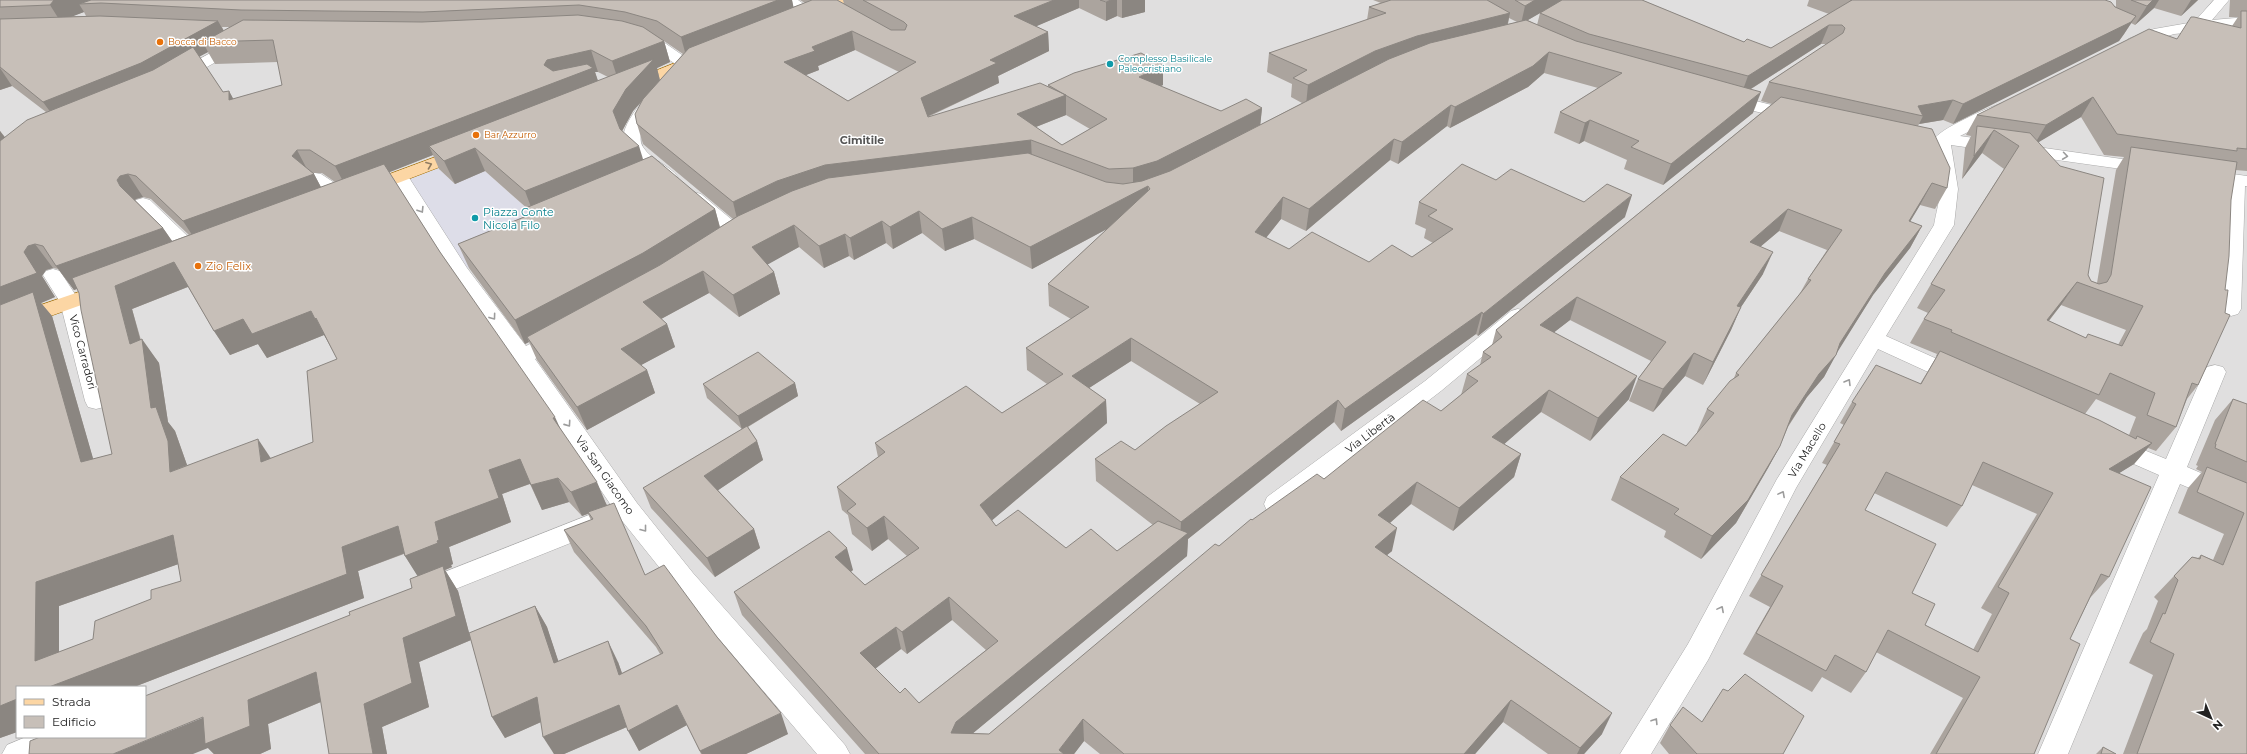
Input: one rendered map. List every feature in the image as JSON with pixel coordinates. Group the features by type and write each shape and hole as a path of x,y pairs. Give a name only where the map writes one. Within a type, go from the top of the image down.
{"main road":[{"path":"788,23 810,14 842,7"},
{"path":"617,92 709,55"},
{"path":"321,206 479,146"},
{"path":"0,327 121,283"}],"street":[{"path":"788,0 810,14"},
{"path":"2198,26 2222,0"},
{"path":"2118,50 2144,36 2198,26 2247,22"},
{"path":"2123,28 2144,36"},
{"path":"166,83 251,35 220,34"},
{"path":"622,36 656,44 687,64 640,116 631,134 634,147 736,234"},
{"path":"1715,96 1748,114 1766,100 1814,120"},
{"path":"1938,145 1963,127 2012,102"},
{"path":"1938,145 2106,170 2168,170"},
{"name":"Via Macello","path":"1635,754 1698,652 1786,485 1874,339 1910,285 1944,225 1949,189 1938,145"},
{"path":"640,179 661,170"},
{"path":"2190,173 2241,180 2231,310"},
{"name":"Via San Giacomo","path":"400,177 459,255 522,357 628,510 684,580 835,754"},
{"path":"315,178 343,198"},
{"path":"143,204 195,254"},
{"name":"Vico Carradori","path":"53,275 70,302 96,401"},
{"name":"Via Libertà","path":"1262,514 1433,386 1532,305"},
{"path":"522,357 575,329"},
{"path":"1874,339 1976,384"},
{"path":"2053,754 2215,372"},
{"path":"2093,437 2247,503"},
{"path":"398,602 628,510"},
{"path":"17,754 57,738"}],"shaded area":[{"path":"0,0 2247,0 2247,754 0,754"},
{"name":"Piazza Conte Nicola Filo","path":"438,168 455,184 485,171 533,214 470,267 452,274 394,185"}],"building":[{"path":"0,0 54,0 50,5 0,7"},
{"path":"91,0 778,0 681,37 657,21 625,12 579,5 423,12 241,10 101,3 79,4"},
{"path":"812,0 837,0 891,30 905,30 907,25 904,22 863,0 1054,0 1014,16 1048,32 990,60 997,63 921,98 928,117 1040,83 1063,94 1048,85 1074,73 1141,53 1163,65 1139,77 1221,111 1246,99 1262,108 1157,161 1133,168 1109,169 1031,140 825,165 777,181 733,202 637,124 635,114 643,99 689,48","holes":["852,31 916,62 848,101 784,62 815,51 812,47","1066,95 1107,119 1062,145 1017,114"]},
{"path":"1100,0 1111,0 1106,2"},
{"path":"1391,0 1487,0 1510,13 1417,36 1375,51 1308,85 1293,78 1307,70 1269,53 1386,13 1369,7"},
{"path":"1515,0 1535,0 1525,6"},
{"path":"1562,0 1642,0 1744,42 1747,39 1771,48 1852,0 2105,0 2111,2 2115,7 2136,16 2131,22 1963,104 1953,100 1918,106 1923,116 1769,82 1843,33 1845,28 1842,25 1829,25 1748,76 1589,34 1540,13"},
{"path":"2131,0 2153,0 2147,6"},
{"path":"2241,11 2247,11 2247,149 2237,148 2237,151 2117,134 2093,97 2046,125 1977,115 2149,29 2177,39 2191,17 2241,28"},
{"path":"578,15 622,21 643,27 664,41 612,61 591,50 547,60 544,65 553,71 587,64 593,68 335,166 310,150 297,150 292,156 314,174 183,221 136,176 128,174 120,176 117,180 120,186 163,228 56,266 43,246 35,244 28,246 24,252 37,273 0,287 0,141 27,120 153,70 193,47 223,92 229,91 229,100 282,85 273,40 203,42 243,20 422,22"},
{"path":"100,16 218,21 141,63 43,102 0,67 0,19"},
{"path":"1526,20 1576,41 1761,92 1671,164 1631,147 1639,141 1590,120 1585,123 1560,112 1622,73 1549,52 1533,66 1455,107 1451,105 1402,142 1394,139 1309,209 1283,197 1255,232 1289,249 1312,232 1369,262 1392,245 1412,257 1453,229 1428,216 1437,210 1419,202 1462,164 1496,180 1511,169 1584,202 1607,184 1632,195 1483,314 1482,312 1345,409 1338,400 1181,522 1095,459 1121,441 1135,450 1166,426 1218,392 1131,338 1072,376 1106,400 980,505 996,526 1018,510 1066,548 1091,529 1117,551 1158,521 1188,533 956,722 951,733 989,734 1215,544 1219,546 1251,519 1252,520 1317,474 1324,479 1423,400 1441,411 1478,381 1467,374 1491,357 1483,352 1502,337 1496,330 1781,97 1932,129 1950,168 1947,188 1932,183 1909,221 1922,226 1885,273 1840,343 1836,355 1819,374 1792,415 1780,446 1748,500 1712,536 1674,514 1679,509 1620,477 1663,434 1686,446 1714,413 1707,409 1730,381 1739,375 1736,373 1811,280 1808,279 1842,230 1788,209 1750,242 1773,252 1737,306 1741,307 1713,362 1694,353 1663,389 1638,379 1666,342 1577,297 1540,325 1637,376 1598,418 1549,390 1492,437 1521,454 1459,508 1417,482 1378,515 1397,528 1375,547 1612,713 1580,748 1511,700 1464,754 1124,754 1083,719 1059,750 1064,754 879,754 734,592 829,531 847,548 835,557 865,585 919,548 884,516 867,528 847,511 856,504 837,487 885,452 875,443 966,386 1002,413 1063,374 1026,348 1089,307 1048,284 1150,189 1148,186 1030,247 972,217 942,229 919,211 890,227 882,221 850,238 845,234 819,246 794,225 752,247 774,272 733,295 703,271 643,302 667,324 621,349 647,370 577,407 527,337 660,265 738,216 792,191 828,178 1028,153 1106,182 1123,184 1142,181 1170,171 1389,59 1430,43","holes":["949,597 998,641 919,703 905,688 900,693 860,653 896,627 902,632"]},
{"path":"654,59 626,89 613,111 620,129 639,146 525,191 475,148 444,161 429,146"},
{"path":"1977,126 2030,133 2060,166 2104,178 2088,275 2091,281 2099,284 2107,282 2111,275 2131,147 2237,162 2231,200 2229,256 2225,290 2228,290 2225,313 2230,315 2198,385 2192,383 2176,427 2147,415 2155,393 2110,373 2099,395 1924,319 1945,290 1931,284 2019,146 1994,130 1974,156","holes":["2077,282 2143,306 2122,346 2088,334 2086,338 2047,320"]},
{"path":"652,156 715,209 643,253 515,320 458,244 534,213 528,207"},
{"path":"384,164 440,252 555,417 553,418 597,482 571,492 558,478 531,485 520,459 489,470 499,498 435,522 439,540 437,541 438,543 405,556 398,526 342,547 347,574 52,686 16,686 16,699 0,706 0,305 33,292 81,462 112,454 81,310 79,293 72,278","holes":["174,262 214,331 243,319 252,334 311,311 337,359 307,371 313,442 261,462 258,439 170,472 168,441 156,407 151,408 142,339 130,344 115,286","173,535 181,581 151,590 151,599 95,621 93,639 35,661 36,582"]},
{"path":"1940,351 2099,420 2136,439 2137,436 2152,443 2109,469 2151,487 2109,577 2101,574 2070,639 2080,644 2034,754 1936,754 1980,677 1888,630 1866,672 1835,655 1826,671 1756,633 1783,586 1761,575 1840,444 1834,442 1856,404 1852,402 1876,365 1921,384","holes":["1983,462 2053,493 1998,587 2009,593 1978,652 1925,625 1935,604 1912,593 1936,544 1865,510 1886,472 1962,506"]},
{"path":"758,352 795,383 738,416 703,384"},
{"path":"2233,399 2247,404 2247,462 2215,448 2215,444"},
{"path":"747,426 757,441 704,476 754,529 707,558 643,488"},
{"path":"2207,467 2247,483 2247,754 2137,754 2174,654 2150,642 2163,613 2165,614 2178,580 2174,576 2192,557 2200,559 2201,555 2223,565 2244,513 2197,492"},
{"path":"614,503 645,575 664,565 717,637 781,713 700,751 677,705 628,731 619,705 543,737 537,697 492,717 469,633 535,606 554,663 608,641 619,675 663,653 646,626 564,530 593,519 588,512"},
{"path":"443,566 456,616 403,638 412,683 364,704 373,754 329,754 316,672 248,700 250,726 205,744 203,717 113,754 29,754 30,741 38,738 146,738 146,696 350,615 349,612 412,588 410,579"},
{"path":"1745,674 1804,716 1783,754 1697,754 1670,725 1683,707 1702,722 1723,689 1728,691"},
{"path":"2103,747 2116,754 2101,754"}],"place":[{"name":"Bocca di Bacco","path":"160,42"},
{"name":"Complesso Basilicale Paleocristiano","path":"1110,64"},
{"name":"Bar Azzurro","path":"476,135"},
{"name":"Piazza Conte Nicola Filo","path":"475,218"},
{"name":"Zio Felix","path":"198,266"}],"district":[{"name":"Cimitile","path":"862,140"}]}
